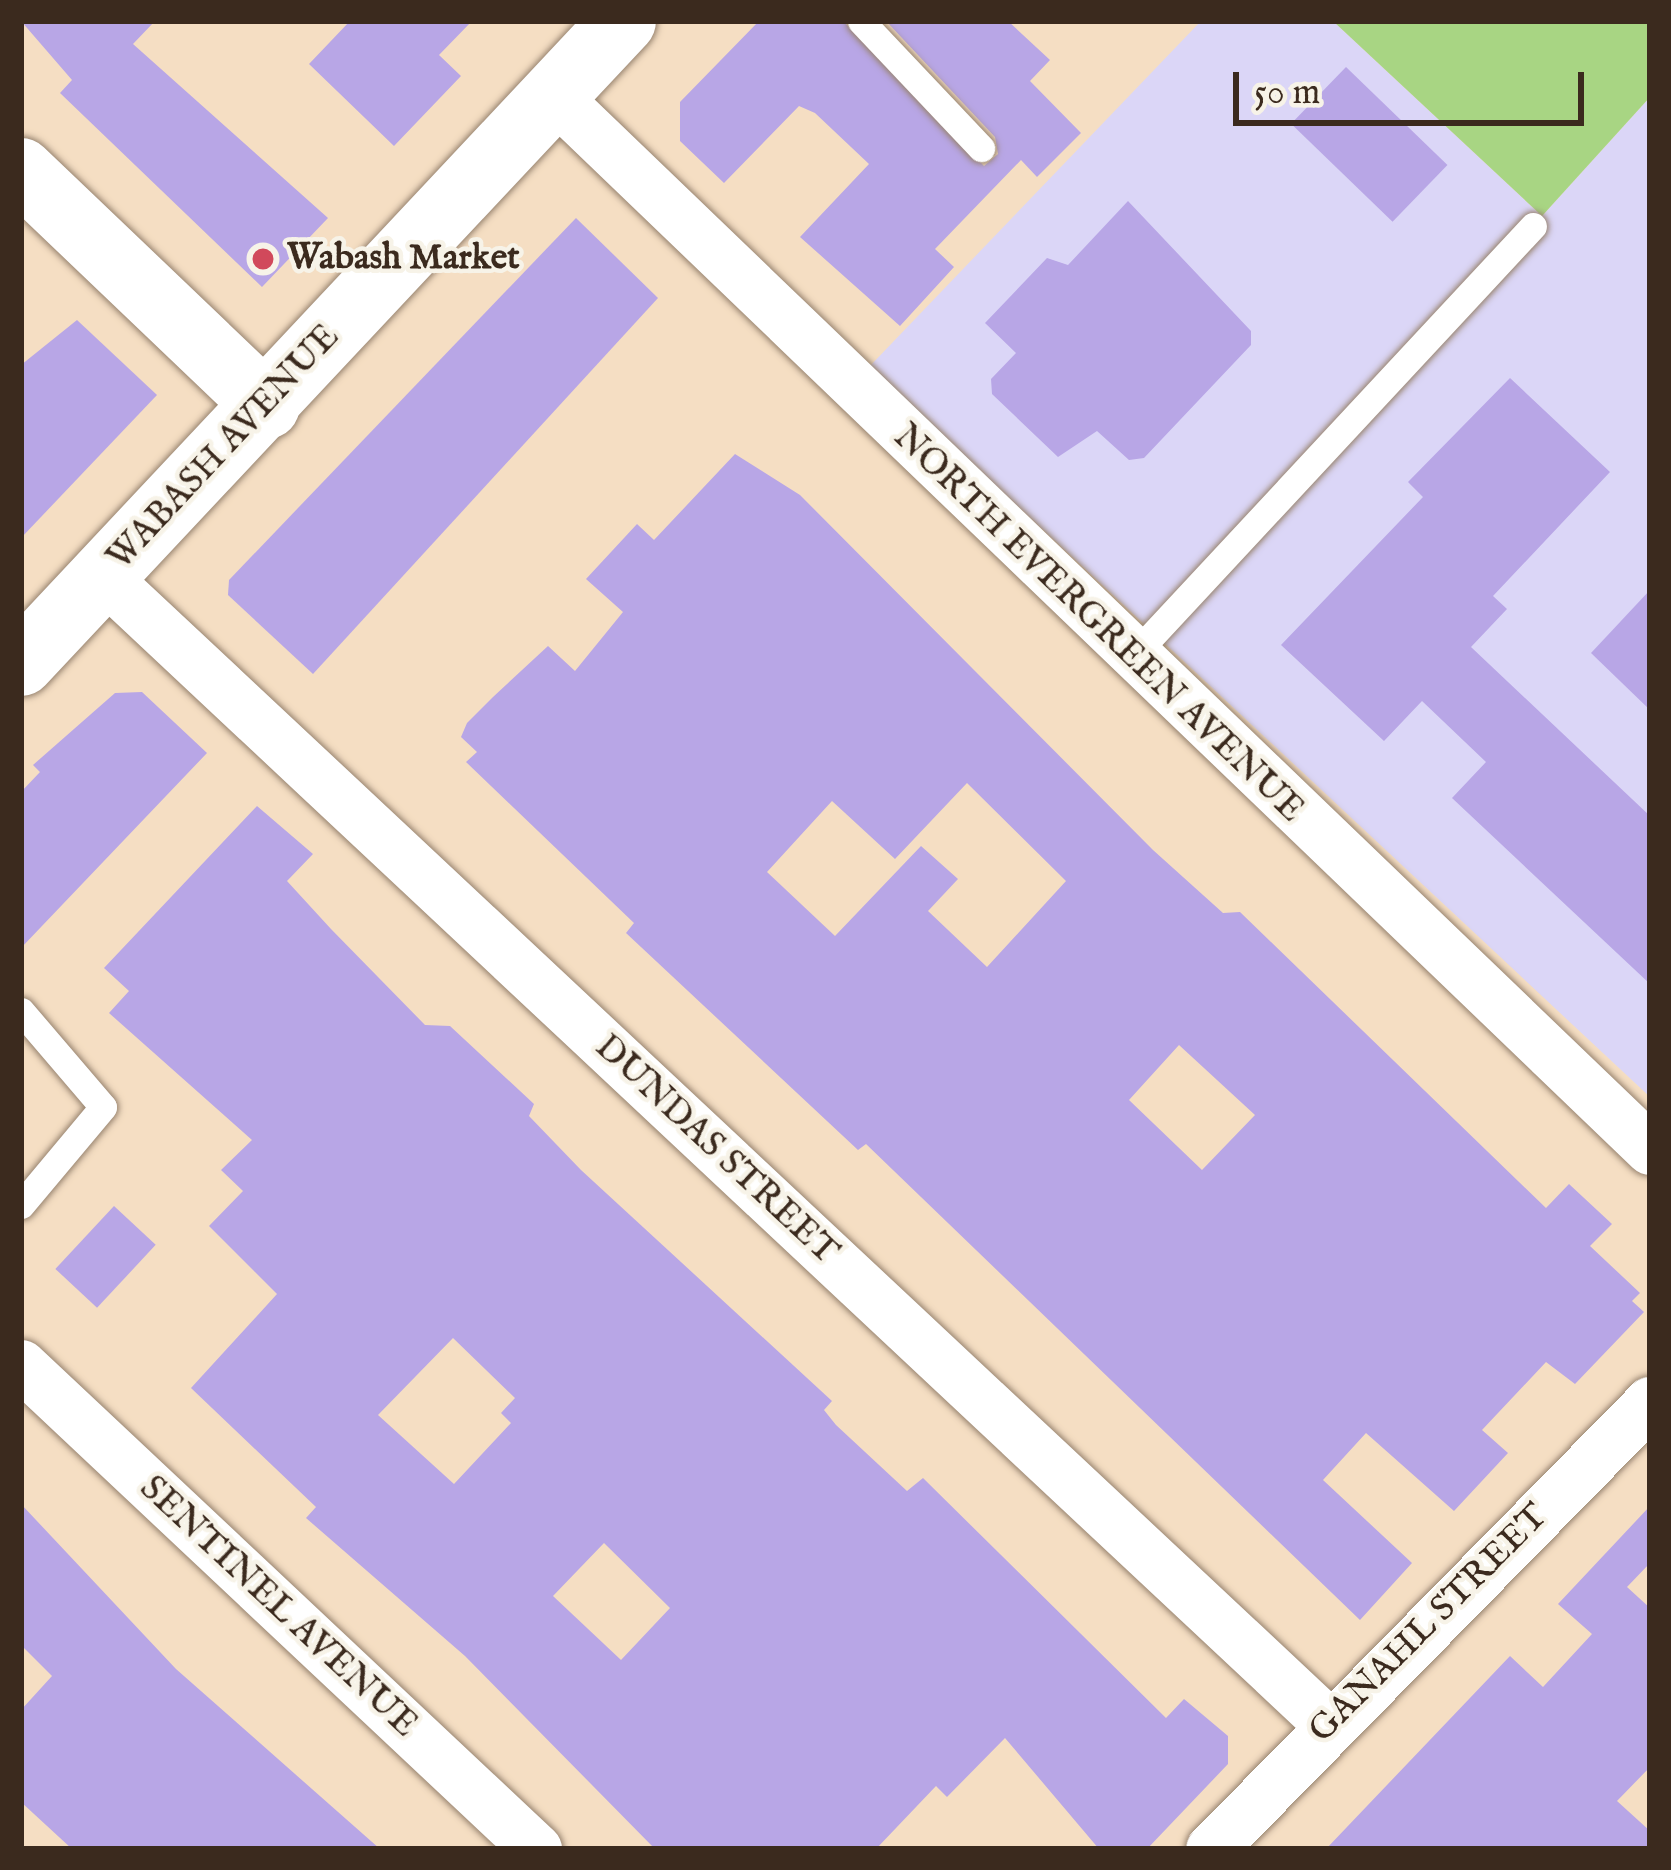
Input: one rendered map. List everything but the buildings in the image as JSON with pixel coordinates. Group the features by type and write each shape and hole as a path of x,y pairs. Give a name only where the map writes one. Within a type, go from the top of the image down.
{"street":[{"name":"WABASH AVENUE","path":"21,663 267,406 551,93 623,21"},
{"name":"NORTH EVERGREEN AVENUE","path":"551,93 1131,658 1650,1149"},
{"path":"21,171 267,406"},
{"name":"DUNDAS STREET","path":"103,576 1329,1724"},
{"name":"SENTINEL AVENUE","path":"21,1365 536,1849"},
{"name":"GANAHL STREET","path":"1211,1849 1650,1402"}],"lane":[{"path":"861,21 981,148"},
{"path":"1131,658 1533,226"},
{"path":"21,1011 104,1107 21,1205"}],"shaded area":[{"path":"1201,21 1333,21 1542,216 1650,97 1650,1097 869,367"}],"green space":[{"path":"1333,21 1650,21 1650,97 1542,216"}],"place":[{"name":"Wabash Market","path":"263,259"}]}
